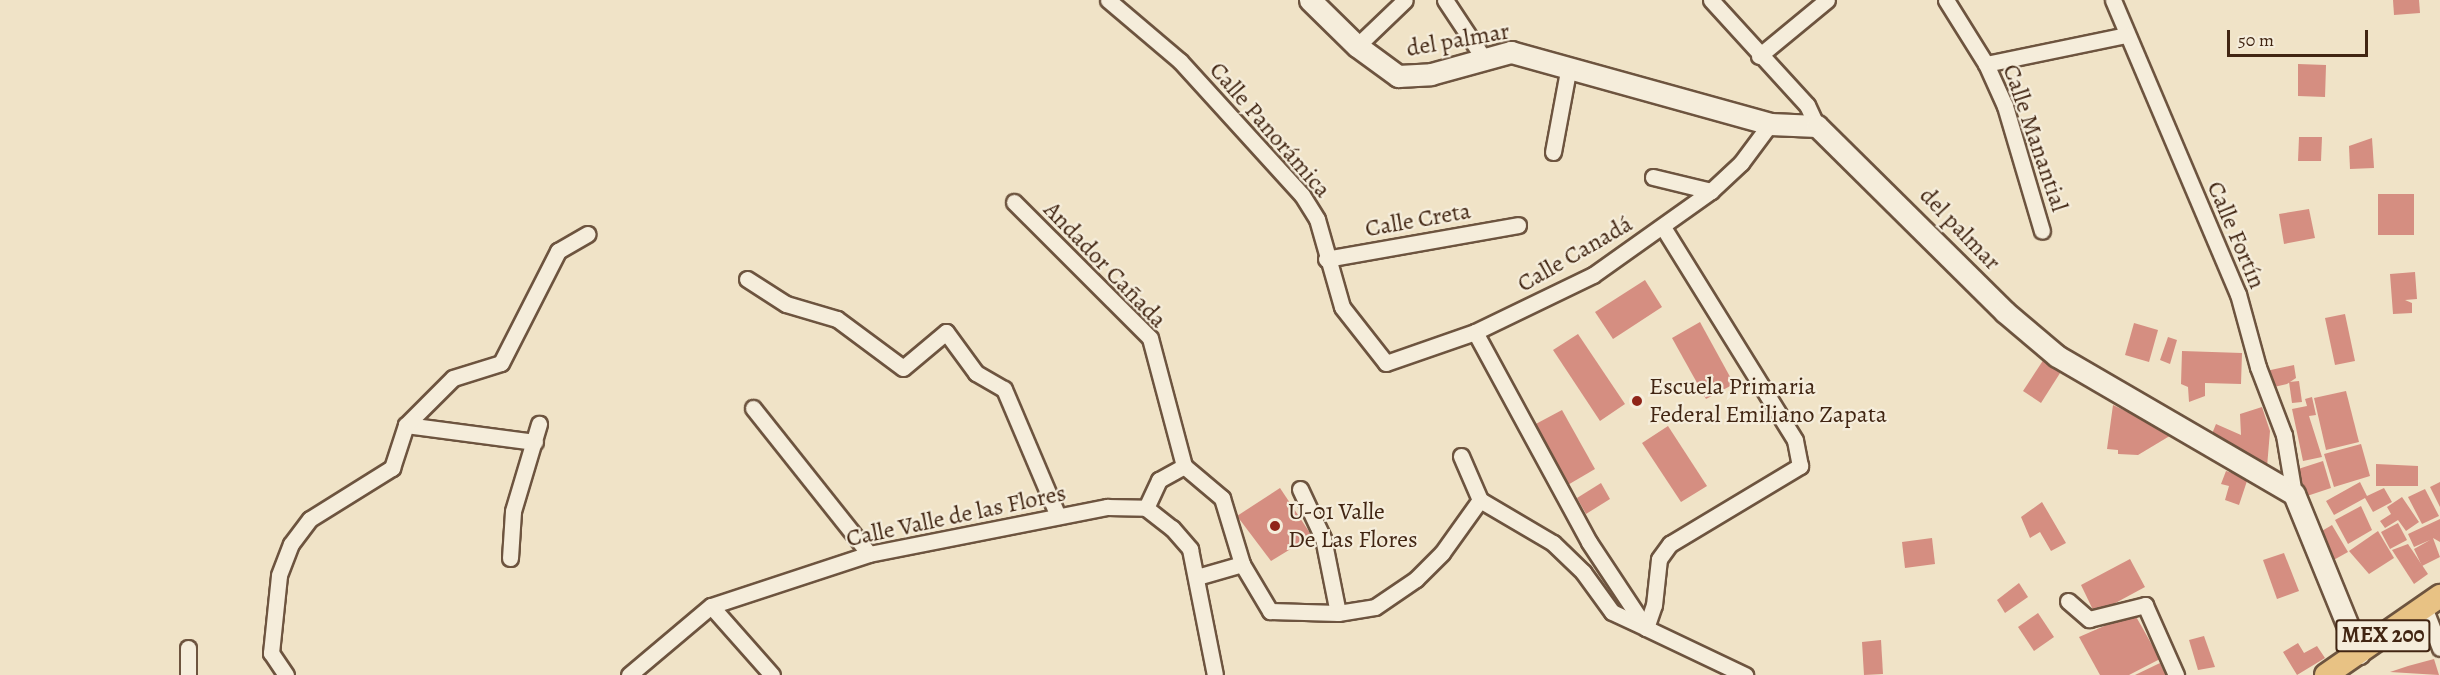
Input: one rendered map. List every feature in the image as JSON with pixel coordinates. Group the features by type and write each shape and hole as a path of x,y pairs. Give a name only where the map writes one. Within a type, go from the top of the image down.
{"main road":[{"name":"MEX 200","path":"2326,675 2432,601"}],"street":[{"name":"Calle Panorámica","path":"1108,0 1180,61 1302,195 1317,219 1326,259 1342,307 1373,349"},
{"path":"1310,0 1357,46 1405,0"},
{"path":"1445,0 1484,58"},
{"path":"1711,0 1759,56 1807,105 1816,126"},
{"path":"1759,56 1827,0"},
{"name":"Calle Manantial","path":"1946,0 1986,64 2006,106 2042,231"},
{"name":"Calle Fortín","path":"2114,0 2126,35 2238,294 2258,367 2284,435 2294,494"},
{"path":"1986,64 2126,35"},
{"name":"del palmar","path":"1357,46 1398,76 1431,74 1511,52 1541,58 1568,71 1770,124 1816,126 2005,312 2056,356 2294,494"},
{"path":"1553,152 1568,71"},
{"name":"Calle Canadá","path":"1373,349 1386,363 1475,332 1584,280 1663,228 1711,191 1741,163 1770,124"},
{"path":"1653,177 1711,191"},
{"name":"Andador Cañada","path":"1014,202 1150,338 1184,466"},
{"name":"Calle Creta","path":"1326,259 1518,225"},
{"path":"1646,628 1654,605 1659,559 1670,544 1800,466 1795,440 1663,228"},
{"path":"286,675 271,653 279,574 291,544 310,519 392,468 406,425 453,378 501,363 558,251 586,234"},
{"path":"747,279 786,304 837,319 903,368 946,332 976,373 1004,389 1058,516"},
{"path":"1475,332 1589,542 1646,628"},
{"path":"753,408 869,554"},
{"path":"510,558 513,511 539,424"},
{"path":"406,425 535,442"},
{"path":"1461,456 1480,500 1553,543 1583,572 1612,612 1744,675"},
{"path":"1215,675 1190,549 1172,528 1146,508 1159,480 1184,466 1222,498 1242,564 1270,611 1338,613 1375,607 1416,579 1442,553 1480,500"},
{"path":"1300,489 1323,538 1338,613"},
{"path":"2294,494 2359,653"},
{"name":"Calle Valle de las Flores","path":"636,672 711,606 784,586 869,554 1107,507 1146,508"},
{"path":"1197,577 1242,564"},
{"path":"2068,601 2089,619 2145,605 2176,675"},
{"path":"2432,601 2440,648"},
{"path":"711,606 772,675"},
{"path":"188,648 188,675"}],"building":[{"path":"2393,0 2419,0 2420,13 2394,15"},
{"path":"2298,64 2326,65 2325,97 2298,96"},
{"path":"2299,137 2322,137 2321,161 2298,161"},
{"path":"2372,138 2374,168 2350,169 2349,146"},
{"path":"2378,194 2414,194 2414,235 2378,235"},
{"path":"2309,209 2315,238 2284,244 2279,214"},
{"path":"2415,272 2417,299 2405,300 2412,303 2412,313 2393,314 2390,274"},
{"path":"1645,280 1662,307 1613,339 1595,312"},
{"path":"2345,314 2355,361 2335,365 2325,318"},
{"path":"1700,322 1734,384 1706,399 1672,338"},
{"path":"2134,323 2158,330 2149,362 2125,355"},
{"path":"1578,334 1625,404 1600,421 1553,350"},
{"path":"2168,337 2177,340 2170,364 2160,360"},
{"path":"2182,351 2242,353 2241,384 2205,383 2205,396 2189,402 2188,387 2181,384"},
{"path":"2044,359 2062,370 2041,403 2023,391"},
{"path":"2294,365 2296,378 2287,384 2274,387 2266,371"},
{"path":"2299,381 2302,402 2292,403 2289,382"},
{"path":"2346,391 2359,442 2326,450 2314,398"},
{"path":"2312,397 2316,415 2309,416 2322,457 2303,461 2292,409 2307,406 2305,399"},
{"path":"2113,405 2173,434 2138,455 2118,454 2118,450 2107,449"},
{"path":"2262,407 2270,431 2267,467 2209,441 2216,424 2241,435 2240,414"},
{"path":"1562,410 1595,469 1566,486 1532,426"},
{"path":"1668,426 1707,486 1681,502 1642,443"},
{"path":"2361,444 2370,476 2334,487 2324,454"},
{"path":"2323,461 2331,488 2301,498 2292,471"},
{"path":"2376,464 2418,466 2418,486 2376,486"},
{"path":"2226,471 2248,478 2239,505 2225,500 2229,486 2221,484"},
{"path":"2360,482 2367,496 2384,488 2392,502 2373,512 2365,498 2334,515 2326,501"},
{"path":"2440,482 2440,507 2430,487"},
{"path":"1601,483 1610,499 1586,514 1577,498"},
{"name":"U-01 Valle De Las Flores","path":"1280,488 1312,536 1271,561 1237,516"},
{"path":"2425,489 2439,516 2422,524 2408,497"},
{"path":"2402,497 2419,522 2406,531 2398,520 2385,528 2380,521 2391,514 2387,507"},
{"path":"2042,502 2066,543 2051,551 2040,532 2030,538 2021,517"},
{"path":"2361,506 2372,530 2348,544 2335,520"},
{"path":"2440,519 2440,542 2433,538 2440,557 2422,566 2414,549 2430,540 2414,547 2408,534"},
{"path":"2398,523 2407,540 2390,549 2381,532"},
{"path":"2332,525 2348,552 2330,562 2315,535"},
{"path":"2378,531 2394,558 2369,574 2349,551"},
{"path":"1932,538 1935,564 1905,568 1902,542"},
{"path":"2408,544 2428,574 2414,584 2392,550"},
{"path":"2284,553 2299,591 2277,599 2263,560"},
{"path":"2130,559 2145,587 2095,614 2081,585"},
{"path":"2019,583 2028,597 2005,613 1997,600"},
{"path":"2038,613 2054,637 2034,651 2018,627"},
{"path":"2134,613 2160,659 2129,675 2100,675 2079,637"},
{"path":"2204,636 2215,667 2198,670 2189,640"},
{"path":"1881,640 1883,674 1864,675 1862,642"},
{"path":"2298,643 2304,653 2317,646 2325,658 2297,675 2283,652"},
{"path":"2434,659 2439,675 2390,672 2408,666"},
{"path":"2160,663 2166,675 2135,675"}],"place":[{"name":"Escuela Primaria Federal Emiliano Zapata","path":"1637,401"},
{"name":"U-01 Valle De Las Flores","path":"1275,526"}]}
